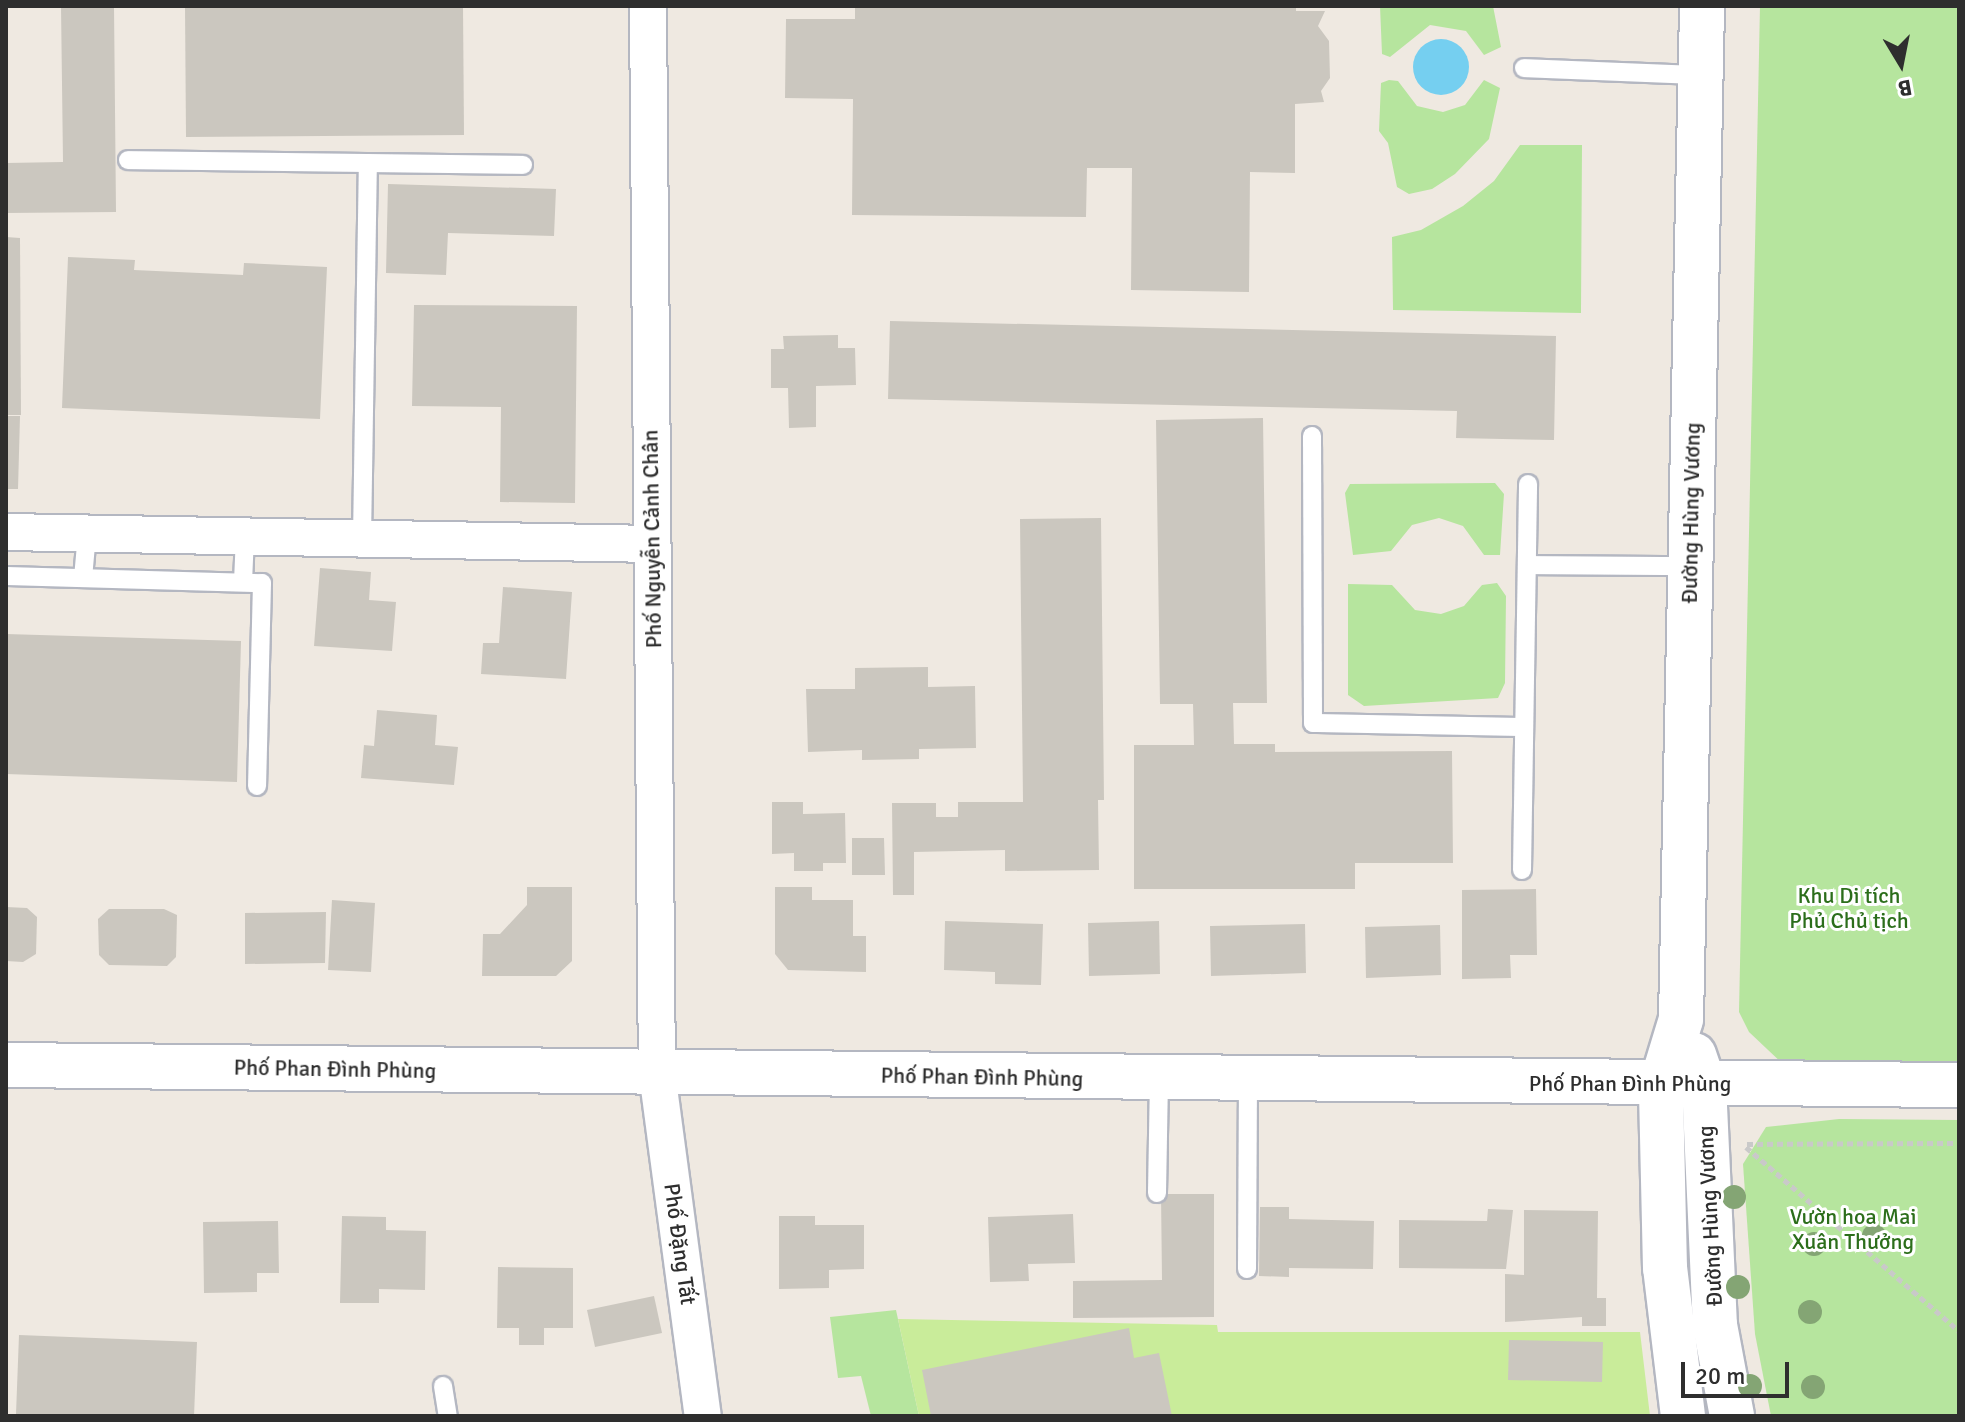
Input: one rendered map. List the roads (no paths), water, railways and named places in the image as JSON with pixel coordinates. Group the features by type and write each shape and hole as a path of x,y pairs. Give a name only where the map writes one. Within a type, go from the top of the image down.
{"main road":[{"name":"Đường Hùng Vương","path":"1683,1416 1665,1268 1661,1085 1681,1019 1702,6"},
{"name":"Đường Hùng Vương","path":"1681,1019 1704,1084 1715,1325 1732,1416"},
{"name":"Phố Phan Đình Phùng","path":"6,1065 1661,1085 1959,1085"}],"street":[{"name":"Phố Nguyễn Cảnh Chân","path":"648,6 657,1073"},
{"path":"6,532 652,544"},
{"name":"Phố Đặng Tất","path":"657,1073 703,1416"}],"lane":[{"path":"1524,68 1700,75"},
{"path":"128,160 523,165"},
{"path":"362,538 368,163"},
{"path":"1312,436 1313,723 1524,727"},
{"path":"1522,870 1528,484"},
{"path":"83,578 87,534"},
{"path":"243,582 245,537"},
{"path":"1527,565 1690,566"},
{"path":"6,576 262,583 257,786"},
{"path":"1157,1193 1159,1079"},
{"path":"1247,1269 1248,1080"},
{"path":"443,1386 448,1416"}],"water":[{"path":"1441,39 1461,47 1469,67 1461,87 1441,95 1421,87 1413,67 1421,47"}],"park label":[{"name":"Khu Di tích Phủ Chủ tịch","path":"1849,908"},
{"name":"Vườn hoa Mai Xuân Thưởng","path":"1853,1228"}]}
